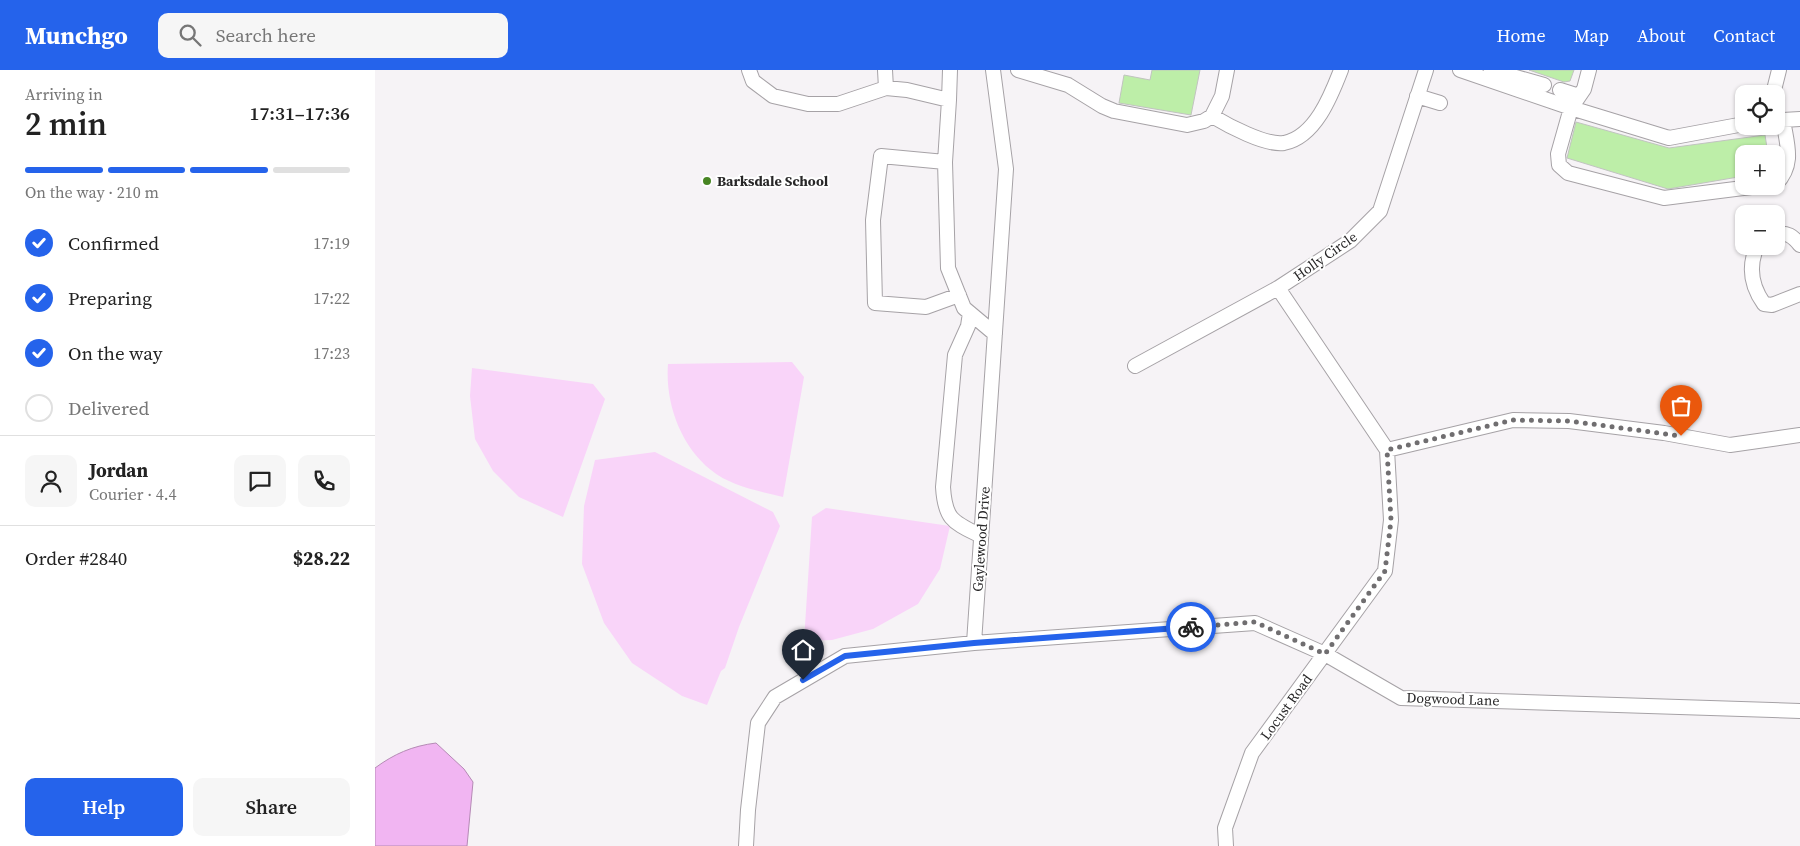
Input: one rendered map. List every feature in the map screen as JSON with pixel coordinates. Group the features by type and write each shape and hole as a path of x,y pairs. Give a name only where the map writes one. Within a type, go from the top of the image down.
{"street":[{"path":"749,70 753,81 773,96 807,104 838,104 886,88 907,90 949,100"},
{"path":"885,70 886,88"},
{"path":"950,70 945,162 948,268 964,308 995,334"},
{"name":"Gaylewood Drive","path":"974,643 1006,169 993,70"},
{"path":"1018,70 1068,85 1102,106 1187,125 1204,121 1212,116 1222,96 1227,70"},
{"path":"1212,116 1231,128 1256,137 1281,144 1291,141 1315,122 1330,96 1341,70"},
{"name":"Holly Circle","path":"1135,366 1278,288 1350,241 1380,211 1426,70"},
{"path":"1464,71 1489,70 1544,85"},
{"path":"1589,70 1583,89 1571,108 1558,154 1559,165 1568,173 1664,198 1735,189"},
{"path":"1775,85 1779,70"},
{"path":"1464,71 1571,108 1669,138 1735,126"},
{"path":"1560,90 1579,96"},
{"path":"1417,96 1440,103"},
{"path":"1785,120 1800,119"},
{"path":"1783,135 1788,154 1785,174"},
{"path":"945,162 881,156 873,220 875,303 926,307 959,295"},
{"path":"1785,233 1793,237 1800,245"},
{"path":"1753,255 1751,272 1756,292 1764,304 1773,305 1800,294"},
{"path":"1278,288 1387,450 1513,420 1569,421 1664,433 1731,445 1800,436"},
{"path":"971,313 968,326 955,355 943,487 944,508 957,524 981,536"},
{"name":"Locust Road","path":"1226,846 1225,828 1253,753 1385,571 1391,520 1387,450"},
{"name":"Dogwood Lane","path":"974,643 1255,622 1325,654 1401,698 1800,711"},
{"path":"746,846 748,810 758,723 775,697 845,656 974,643"}],"shaded area":[{"path":"792,362 804,377 783,497 745,487 719,476 700,460 683,435 677,422 669,393 668,364"},
{"path":"472,368 593,384 605,399 563,517 519,497 493,471 475,439 470,396"},
{"path":"655,452 773,512 780,526 739,627 725,668 721,671 707,705 682,696 632,663 604,623 582,564 584,506 595,460"},
{"path":"826,508 950,526 940,569 918,604 873,629 832,640 804,641 812,517"},
{"path":"436,743 464,769 473,782 467,846 375,846 375,768 404,751"}],"building":[{"path":"1152,70 1200,70 1191,115 1119,103 1124,75 1150,80"},
{"path":"1529,70 1574,70 1570,81 1564,82"},
{"path":"1576,122 1669,148 1765,135 1767,145 1735,145 1735,178 1668,189 1567,158"}],"way so far":[{"path":"1191,627 1255,622 1325,654 1385,571 1391,520 1387,450 1513,420 1569,421 1681,436"}],"place":[{"name":"Barksdale School","path":"707,181"}],"route":[{"path":"803,680 845,656 974,643 1191,627"}]}
